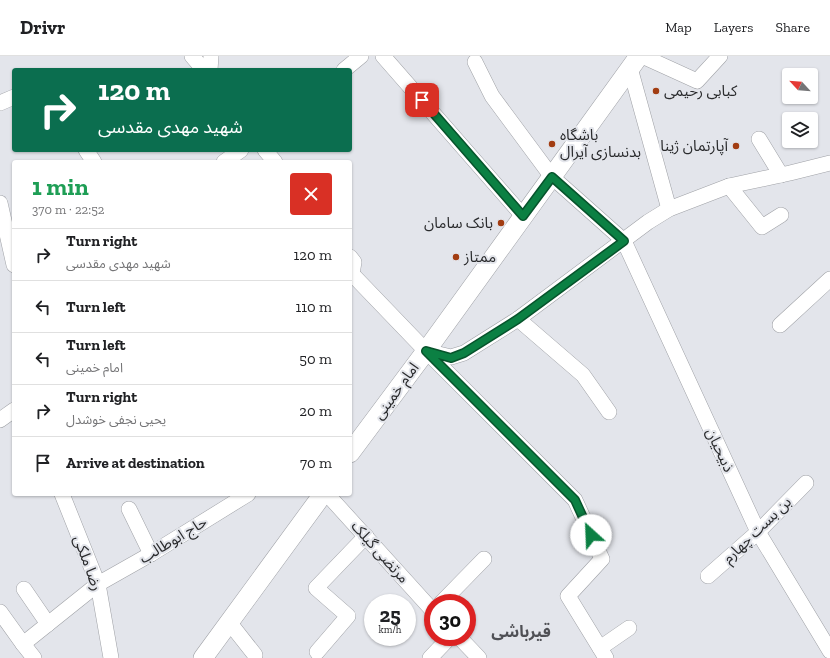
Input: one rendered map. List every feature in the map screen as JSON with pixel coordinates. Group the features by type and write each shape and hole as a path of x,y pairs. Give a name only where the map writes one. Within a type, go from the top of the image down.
{"main road":[{"name":"امام خمینی","path":"352,450 637,60"},
{"path":"203,658 321,496"}],"street":[{"path":"192,56 202,68"},
{"path":"210,68 211,56"},
{"path":"346,68 361,56"},
{"path":"383,56 523,216"},
{"path":"637,60 697,81 720,56"},
{"path":"637,60 669,209"},
{"path":"475,62 492,96 552,177 624,241"},
{"path":"0,103 12,98"},
{"path":"759,139 781,175"},
{"path":"227,160 238,152"},
{"path":"267,152 273,160"},
{"path":"426,351 451,358 464,353 518,319 648,222 669,209 729,186 830,163"},
{"path":"729,186 762,227 780,215"},
{"path":"0,209 12,257"},
{"name":"ذبیحیان","path":"624,241 758,532 830,651"},
{"path":"352,260 354,262 352,270"},
{"path":"352,275 575,500 602,559 568,596 603,653 629,628"},
{"path":"780,325 830,278"},
{"path":"518,319 584,375 609,412"},
{"path":"0,420 12,411"},
{"name":"بن بست چهارم","path":"708,576 758,532 806,483"},
{"name":"رضا ملکی","path":"63,496 98,584 111,658"},
{"name":"حاج ابوطالب","path":"23,644 98,584 151,554 245,496"},
{"name":"مرتضی گیلک","path":"329,496 424,600"},
{"path":"129,509 151,554"},
{"path":"317,652 348,616 316,588 366,536"},
{"path":"450,594 484,559"},
{"path":"24,589 48,624"},
{"path":"0,612 34,658"},
{"path":"229,622 255,655"},
{"path":"430,658 441,646"},
{"path":"468,646 479,658"}],"place":[{"name":"کبابی رحیمی","path":"656,91"},
{"name":"باشگاه بدنسازی آیرال","path":"552,144"},
{"name":"آپارتمان ژینا","path":"736,146"},
{"name":"بانک سامان","path":"501,223"},
{"name":"ممتاز","path":"456,257"}],"district":[{"name":"قیرباشی","path":"521,631"}],"route":[{"path":"422,100 523,216 552,177 624,241 518,319 464,353 451,358 426,351 575,500 591,535"}]}
